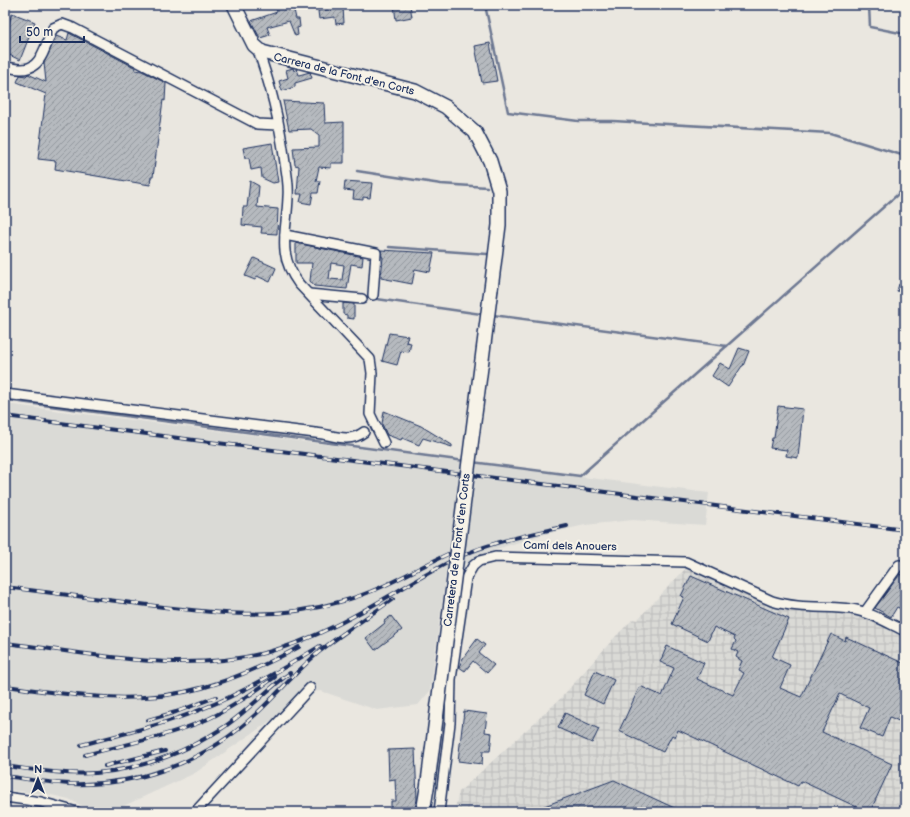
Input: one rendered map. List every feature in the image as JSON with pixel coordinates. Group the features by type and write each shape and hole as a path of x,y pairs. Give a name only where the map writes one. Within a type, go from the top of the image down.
{"street":[{"path":"234,5 257,48 263,64 278,125 285,162 289,196 285,235 285,255 288,268 299,284 370,359 372,373 370,414 384,443"},
{"path":"5,66 15,69 27,69 38,63 53,28 62,24 74,28 226,110 257,124 278,125"},
{"name":"Carrera de la Font d'en Corts","path":"257,48 272,55 415,91 446,107 475,132 490,161 499,191 499,225 491,288"},
{"path":"285,235 376,253 373,295"},
{"name":"Carretera de la Font d'en Corts","path":"423,812 491,288"},
{"path":"309,294 362,299"},
{"path":"5,394 346,438 357,437 364,432"},
{"name":"Camí dels Anouers","path":"439,812 450,730 451,679 463,590 469,572 479,561 495,557 686,562 779,603 851,609 865,612 905,631"},
{"path":"865,612 899,565 905,566"},
{"path":"195,812 310,688"},
{"path":"5,797 41,802 77,812"}],"shaded area":[{"path":"5,404 709,493 705,525 633,520 585,525 541,535 490,551 446,574 430,691 418,705 377,710 321,691 312,692 195,773 117,809 107,812 82,806 69,799 47,794 5,790"},
{"path":"688,566 773,607 859,614 905,637 905,812 454,812 459,792 560,699 615,637 633,619 637,620"}],"building":[{"path":"276,5 293,5 296,19 299,19 300,27 297,28 298,35 295,36 289,21 267,27 270,35 260,38 251,21 277,12"},
{"path":"394,5 410,5 412,17 396,20"},
{"path":"343,7 344,23 336,24 335,17 319,19 318,11"},
{"path":"12,13 35,22 20,60 5,53 5,37"},
{"path":"69,33 136,68 135,70 142,71 166,83 165,101 163,100 153,177 151,177 150,185 55,169 56,161 38,159 46,94 17,82 20,75 26,76 28,74 46,82 44,63 56,36 67,40"},
{"path":"490,43 497,81 482,83 475,46"},
{"path":"293,68 294,71 297,69 299,75 310,72 312,78 295,83 295,87 282,91 279,81 288,78 286,70"},
{"path":"283,101 324,103 325,123 344,122 344,163 331,163 331,168 319,167 316,181 320,181 318,193 313,193 311,204 300,202 302,194 297,194 299,166 295,165 293,148 319,147 319,135 311,129 289,130"},
{"path":"272,143 278,182 273,183 262,178 261,168 251,170 249,158 245,158 243,148"},
{"path":"250,181 259,186 257,207 278,209 277,234 261,233 262,227 242,225 243,207 247,207"},
{"path":"345,181 372,183 370,198 363,197 363,200 353,199 354,191 344,190"},
{"path":"296,243 363,257 362,266 351,264 347,289 314,286 310,281 312,263 296,263","holes":["331,263 344,265 342,280 329,279"]},
{"path":"381,250 434,253 430,272 415,269 412,284 381,278 383,257"},
{"path":"254,258 276,268 270,282 257,276 255,280 245,276"},
{"path":"899,284 905,286 905,293 897,291"},
{"path":"343,303 354,304 354,319 347,318 347,315 343,314"},
{"path":"389,333 408,336 406,342 411,343 409,352 401,351 397,365 382,361"},
{"path":"739,348 749,351 743,366 728,387 712,376 720,363 730,369"},
{"path":"778,406 803,409 798,458 786,456 787,450 770,448 772,438 774,438"},
{"path":"384,411 421,426 452,445 452,447 423,438 419,445 402,438 401,440 387,435 382,424"},
{"path":"900,574 905,577 905,611 897,607 891,617 875,608"},
{"path":"691,576 789,619 772,657 790,665 780,688 801,697 831,634 845,641 846,637 905,664 905,724 890,717 882,737 860,728 869,708 840,694 822,732 892,764 870,812 857,812 859,808 801,781 798,786 678,730 675,737 672,735 663,752 619,731 640,686 662,696 674,668 660,662 667,646 704,663 697,679 733,695 744,673 738,670 742,661 736,657 738,652 732,649 736,641 734,639 735,637 714,627 708,641 672,624 684,597 681,596"},
{"path":"391,616 402,630 375,650 366,638 385,623 384,621"},
{"path":"477,639 485,645 479,653 494,665 487,673 473,661 465,671 459,667 463,658"},
{"path":"595,671 614,680 603,704 584,695"},
{"path":"464,711 487,714 485,732 492,733 490,751 483,751 482,764 458,761"},
{"path":"565,713 599,729 592,743 558,728"},
{"path":"415,749 417,800 414,812 391,812 391,801 396,801 395,779 389,780 388,750"},
{"path":"614,780 683,812 531,812 531,811"}],"waterway":[{"path":"485,5 508,112 578,121 613,121 830,133 905,156"},
{"path":"869,5 870,27 905,34"},
{"path":"357,171 441,184 487,187"},
{"path":"472,462 580,476 905,188"},
{"path":"389,247 487,254"},
{"path":"363,297 481,314"},
{"path":"493,315 727,346"},
{"path":"5,400 465,461"}],"railway":[{"path":"5,416 905,530"},
{"path":"5,643 137,660 203,662 236,659 268,652 316,635 465,554 493,544 567,526"},
{"path":"5,587 217,613 267,614 317,608 357,597 384,586 448,554"},
{"path":"5,776 71,784 95,784 142,776 165,770 187,761 228,737 266,705 300,669 319,652 393,599"},
{"path":"81,745 157,725 217,703 277,672 320,646"},
{"path":"5,686 57,693 109,697 127,698 164,695 185,692 224,681 262,666 299,647"},
{"path":"5,766 62,773 96,773 146,764 207,738 239,716 290,673"},
{"path":"85,755 163,735 208,719 234,705 275,677"},
{"path":"148,720 176,712 216,697"},
{"path":"105,766 165,751"}]}
